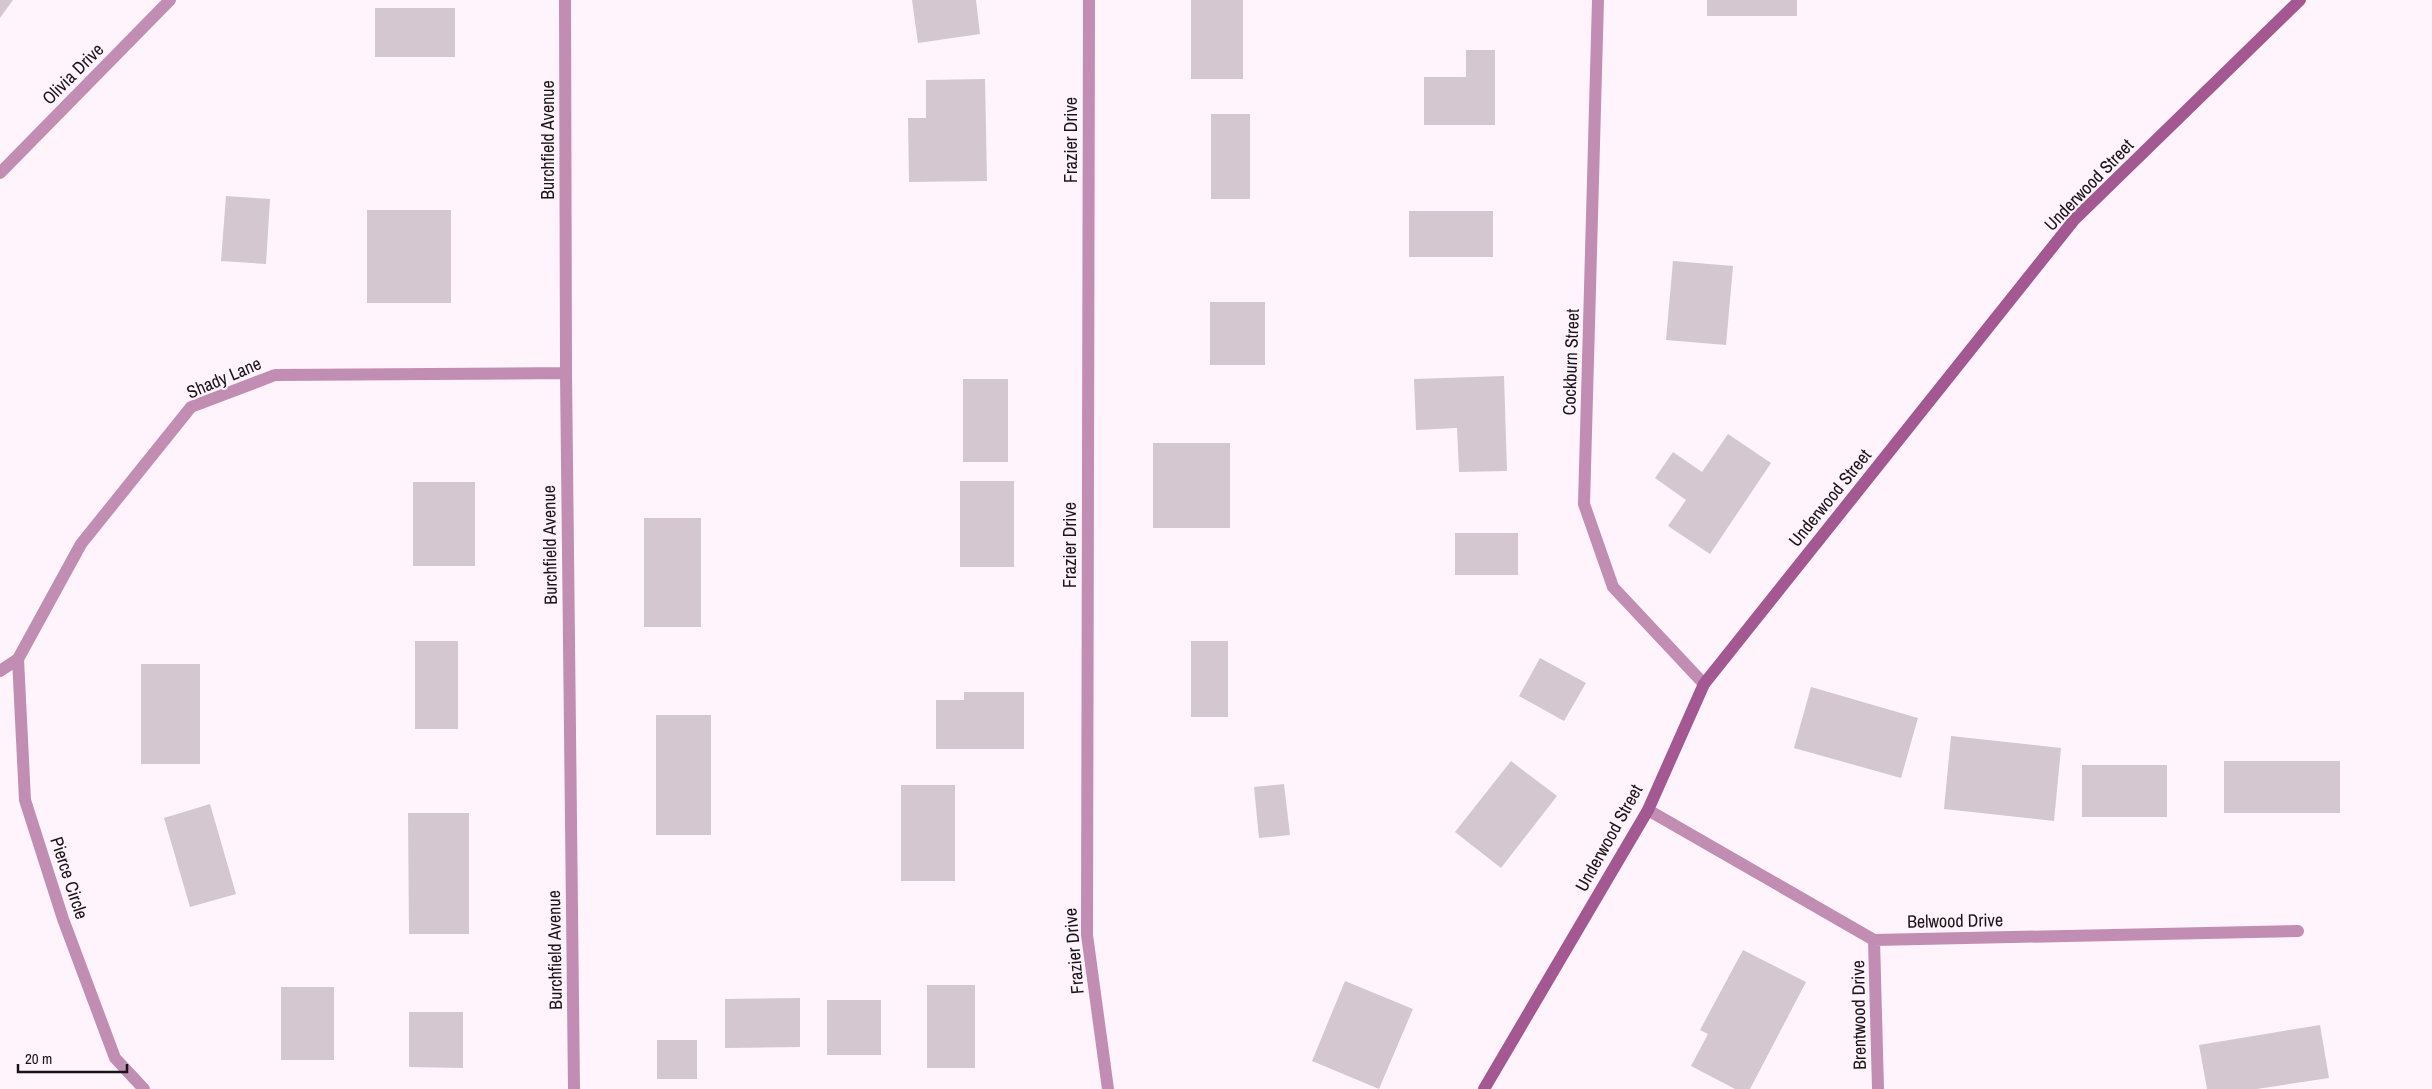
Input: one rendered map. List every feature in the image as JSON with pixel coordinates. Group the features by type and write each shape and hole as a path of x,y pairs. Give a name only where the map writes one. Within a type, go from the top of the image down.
{"street":[{"name":"Olivia Drive","path":"0,174 170,0"},
{"name":"Burchfield Avenue","path":"565,0 566,373 574,1089"},
{"name":"Frazier Drive","path":"1088,0 1087,935 1108,1089"},
{"name":"Cockburn Street","path":"1598,0 1584,504 1613,587 1704,684"},
{"name":"Underwood Street","path":"1484,1089 1648,810 1704,684 2074,220 2300,0"},
{"name":"Shady Lane","path":"0,671 18,659 81,544 191,407 275,375 566,373"},
{"name":"Pierce Circle","path":"18,659 25,800 63,919 115,1058 144,1089"},
{"path":"1648,810 1874,940"},
{"name":"Belwood Drive","path":"1874,940 2298,931"},
{"name":"Brentwood Drive","path":"1874,940 1878,1089"}],"building":[{"path":"0,0 13,0 0,18"},
{"path":"912,0 976,0 980,34 918,43"},
{"path":"1191,0 1243,0 1243,79 1191,79"},
{"path":"1707,0 1797,0 1797,16 1707,16"},
{"path":"375,8 455,8 455,57 375,57"},
{"path":"1466,50 1495,50 1495,125 1424,125 1424,77 1466,77"},
{"path":"985,79 987,181 909,182 908,118 926,118 926,80"},
{"path":"1211,114 1250,114 1250,199 1211,199"},
{"path":"226,196 270,199 266,264 221,261"},
{"path":"367,210 451,210 451,303 367,303"},
{"path":"1409,211 1493,211 1493,257 1409,257"},
{"path":"1673,261 1733,266 1726,345 1666,340"},
{"path":"1210,302 1265,302 1265,365 1210,365"},
{"path":"1504,376 1507,471 1459,472 1457,428 1416,430 1414,379"},
{"path":"963,379 1008,379 1008,462 963,462"},
{"path":"1728,434 1771,463 1710,554 1668,526 1686,500 1655,478 1673,452 1702,472"},
{"path":"1153,443 1230,443 1230,528 1153,528"},
{"path":"960,481 1014,481 1014,567 960,567"},
{"path":"413,482 475,482 475,566 413,566"},
{"path":"644,518 701,518 701,627 644,627"},
{"path":"1455,533 1518,533 1518,575 1455,575"},
{"path":"415,641 458,641 458,729 415,729"},
{"path":"1191,641 1228,641 1228,717 1191,717"},
{"path":"1540,658 1586,683 1564,721 1519,696"},
{"path":"141,664 200,664 200,764 141,764"},
{"path":"1811,687 1918,718 1901,778 1794,748"},
{"path":"964,692 1024,692 1024,749 936,749 936,700 964,700"},
{"path":"656,715 711,715 711,835 656,835"},
{"path":"1951,736 2061,748 2054,821 1944,809"},
{"path":"1511,761 1557,796 1501,868 1455,832"},
{"path":"2224,761 2340,761 2340,813 2224,813"},
{"path":"2082,765 2167,765 2167,817 2082,817"},
{"path":"1284,784 1290,835 1259,838 1254,787"},
{"path":"901,785 955,785 955,881 901,881"},
{"path":"210,804 236,894 190,907 164,818"},
{"path":"408,813 469,813 469,934 409,934"},
{"path":"1743,950 1806,982 1750,1089 1735,1089 1691,1066 1708,1034 1700,1030"},
{"path":"1345,981 1413,1009 1379,1089 1312,1061"},
{"path":"927,985 975,985 975,1068 927,1068"},
{"path":"281,987 334,987 334,1060 281,1060"},
{"path":"800,998 800,1047 725,1048 725,999"},
{"path":"827,1000 881,1000 881,1055 827,1055"},
{"path":"409,1012 463,1012 463,1068 409,1067"},
{"path":"2320,1025 2329,1078 2257,1089 2207,1089 2199,1045"},
{"path":"657,1040 697,1040 697,1079 657,1079"}]}
